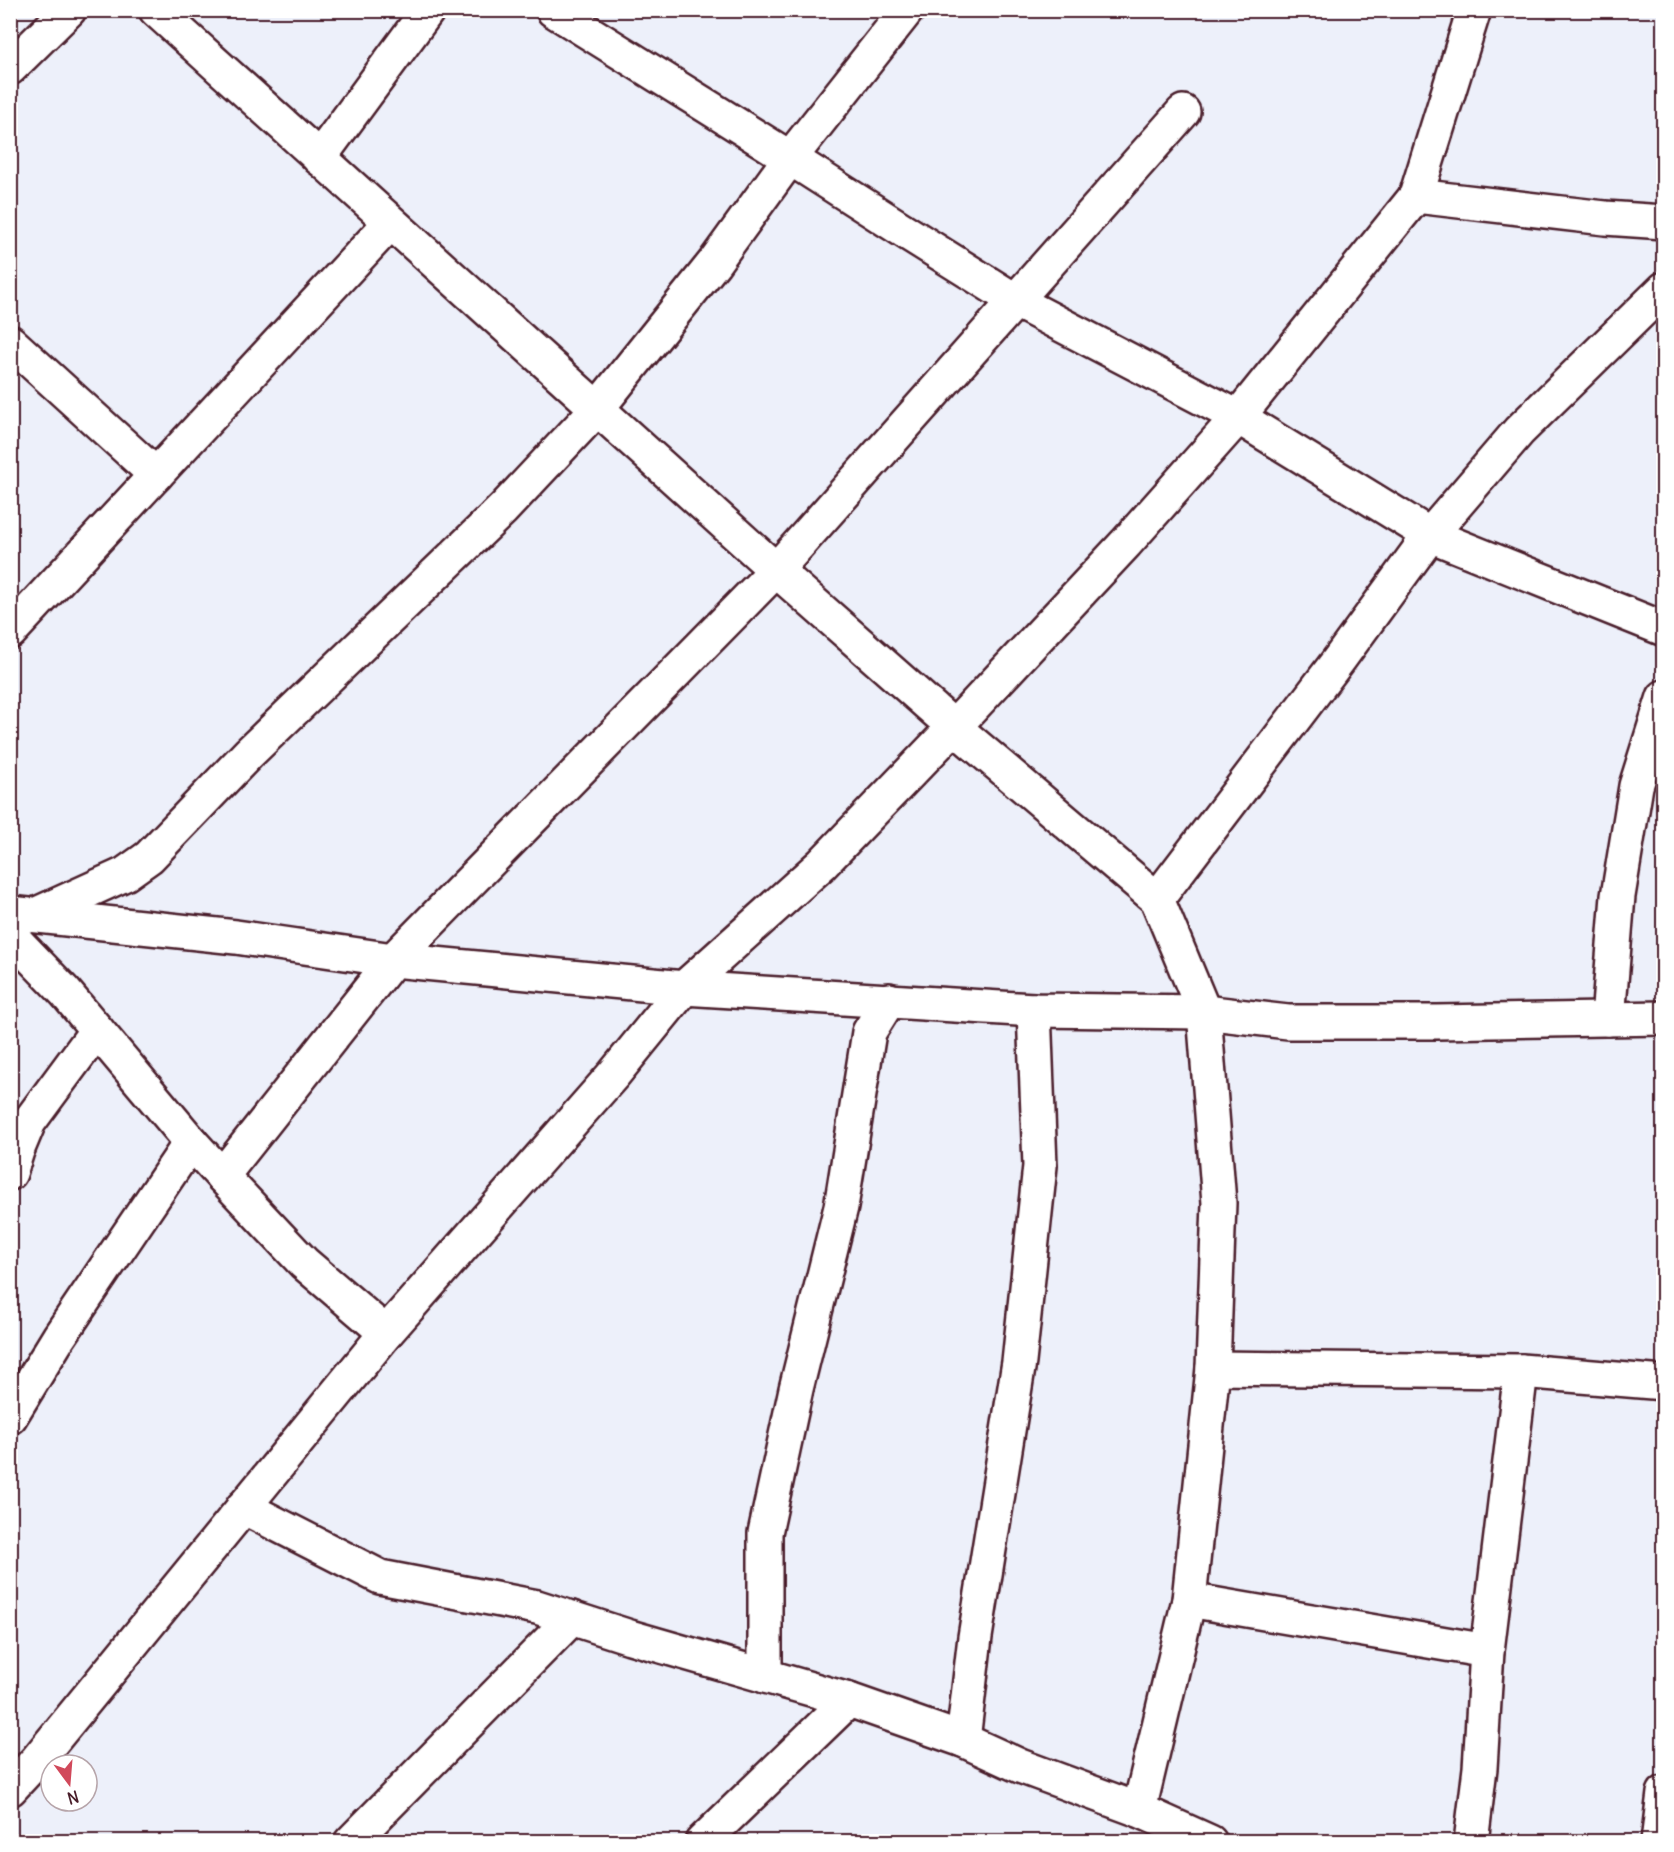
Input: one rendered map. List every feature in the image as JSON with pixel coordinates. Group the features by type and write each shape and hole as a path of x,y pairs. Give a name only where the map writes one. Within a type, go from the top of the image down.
{"street":[{"path":"10,68 69,10"},
{"path":"156,10 776,570 954,727 1157,899 1204,1012 1220,1203 1213,1368 1189,1600 1140,1810"},
{"path":"319,158 428,10"},
{"path":"553,10 1016,301 1238,417 1430,535 1664,629"},
{"path":"23,914 95,889 124,874 148,857 249,753 503,509 597,409 714,263 790,158 907,10"},
{"path":"10,1789 37,1760 386,1333 614,1074 684,988 822,864 1126,543 1238,417 1416,196 1474,10"},
{"path":"222,1176 393,960 776,570 1183,112"},
{"path":"1416,196 1605,218 1664,222"},
{"path":"10,632 390,223"},
{"path":"1157,899 1338,661 1430,535 1519,431 1664,289"},
{"path":"10,342 156,475"},
{"path":"1608,1019 1618,896 1635,797 1664,698"},
{"path":"23,914 236,937 393,960 684,988 1034,1010 1204,1012 1288,1022 1664,1018"},
{"path":"10,935 65,992 191,1142 304,1263 386,1333"},
{"path":"765,1676 765,1533 796,1389 841,1207 869,1032 889,1000"},
{"path":"963,1740 975,1637 1019,1362 1040,1166 1034,1010"},
{"path":"10,1173 16,1151 29,1122 98,1030"},
{"path":"10,1417 59,1337 191,1142"},
{"path":"1213,1368 1521,1371 1664,1383"},
{"path":"1471,1842 1480,1768 1487,1651 1521,1371"},
{"path":"243,1507 380,1577 537,1607 849,1700 963,1740 1020,1766 1140,1810 1210,1842"},
{"path":"1189,1600 1487,1651"},
{"path":"351,1842 572,1618"},
{"path":"702,1842 849,1700"},
{"path":"1658,1842 1664,1793"}]}
